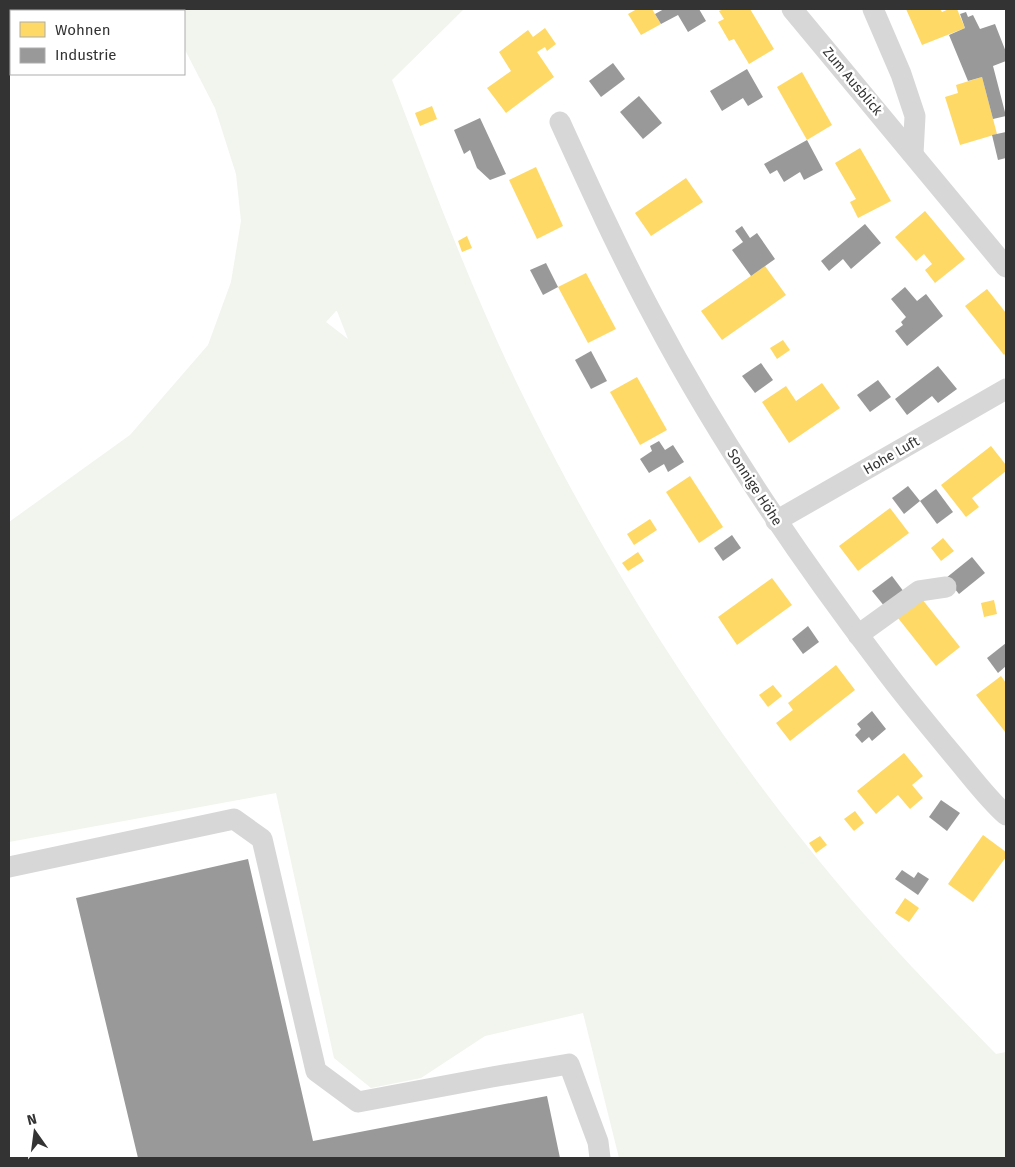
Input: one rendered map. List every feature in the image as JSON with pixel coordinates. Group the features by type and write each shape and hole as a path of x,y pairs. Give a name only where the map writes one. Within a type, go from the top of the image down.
{"street":[{"name":"Zum Ausblick","path":"792,9 1006,267"},
{"path":"873,9 901,74 914,116 913,154"},
{"name":"Sonnige Höhe","path":"560,122 607,226 655,319 727,445 776,521 858,636 896,686 1006,815"},
{"name":"Hohe Luft","path":"776,521 1006,389"},
{"path":"858,636 919,591 946,587"},
{"path":"9,867 234,819 262,839 316,1071 358,1102 569,1064 598,1142 600,1158"}],"shaded area":[{"path":"164,9 464,9 392,80 457,248 511,372 563,474 632,595 669,654 748,769 834,879 893,946 996,1054 1006,1052 1006,1158 619,1158 583,1013 485,1036 421,1078 371,1088 334,1058 276,793 9,842 9,522 130,435 208,345 231,282 241,221 236,174 215,108 185,50 185,10","holes":["336,311 337,311 348,339 326,322"]}],"building: Wohnen":[{"path":"637,9 652,9 661,24 641,35 628,14"},
{"path":"724,9 750,9 774,49 749,64 734,39 729,41 718,22 724,19 719,11"},
{"path":"906,9 940,9 942,12 949,9 957,9 965,28 922,45"},
{"path":"545,28 556,44 547,51 545,47 537,52 554,77 506,113 487,88 511,71 499,52 528,30 533,37"},
{"path":"802,72 832,125 807,140 777,87"},
{"path":"982,77 997,134 960,145 945,97 958,93 956,85"},
{"path":"432,106 437,119 420,126 415,113"},
{"path":"860,148 891,201 858,218 850,202 856,199 835,163"},
{"path":"536,167 563,226 537,239 509,180"},
{"path":"686,178 703,202 651,236 635,213"},
{"path":"925,211 965,259 935,283 925,270 932,264 924,254 916,261 895,237"},
{"path":"467,236 472,248 462,252 458,241"},
{"path":"765,266 786,295 722,340 701,311"},
{"path":"586,273 616,329 588,343 558,287"},
{"path":"987,289 1006,313 1006,353 1004,355 965,306"},
{"path":"783,340 790,350 777,359 770,348"},
{"path":"637,377 667,430 640,445 610,392"},
{"path":"822,383 840,408 789,443 762,402 786,386 796,401"},
{"path":"991,446 1006,465 1006,471 972,498 979,507 966,517 941,485"},
{"path":"690,476 723,527 699,543 666,492"},
{"path":"890,508 909,533 858,571 839,546"},
{"path":"650,519 657,530 634,545 627,534"},
{"path":"943,538 954,551 941,561 931,548"},
{"path":"638,552 644,561 628,571 622,563"},
{"path":"772,578 792,605 737,645 718,617"},
{"path":"922,599 960,647 936,666 898,618"},
{"path":"994,600 997,614 984,617 981,603"},
{"path":"836,665 855,690 790,741 776,723 793,710 788,703"},
{"path":"1001,676 1006,683 1006,733 976,695"},
{"path":"773,685 782,696 768,707 759,695"},
{"path":"904,753 923,776 912,785 923,798 910,809 898,795 876,814 857,791"},
{"path":"855,811 864,823 854,831 844,819"},
{"path":"983,835 1006,852 1006,857 973,902 948,884"},
{"path":"820,836 827,845 816,853 809,843"},
{"path":"905,898 919,908 909,922 895,913"}],"building: Industrie":[{"path":"664,9 699,9 706,21 688,32 678,15 661,24 655,14"},
{"path":"966,12 968,17 973,15 980,29 995,24 1006,52 1006,61 993,66 1006,116 993,119 982,77 968,81 949,35 965,28 960,14"},
{"path":"613,63 625,79 601,97 589,81"},
{"path":"747,69 763,97 748,106 743,98 722,111 710,91"},
{"path":"639,96 662,123 643,139 620,112"},
{"path":"480,118 506,174 490,180 477,168 470,150 464,154 454,130"},
{"path":"1006,132 1006,158 998,160 992,135"},
{"path":"807,140 823,170 804,180 800,172 784,182 777,170 770,174 764,164"},
{"path":"865,224 881,243 851,269 843,259 829,271 821,261"},
{"path":"742,226 750,238 757,233 775,259 751,276 732,250 743,242 735,231"},
{"path":"546,263 558,287 543,295 530,270"},
{"path":"905,287 917,301 926,294 943,316 907,346 895,331 903,325 901,322 906,317 891,299"},
{"path":"591,351 607,381 591,389 575,360"},
{"path":"761,363 773,380 755,393 742,376"},
{"path":"938,366 957,389 938,403 932,396 907,415 895,399"},
{"path":"878,380 891,397 870,412 857,395"},
{"path":"659,441 665,450 673,445 684,462 668,472 664,464 649,473 640,459 652,451 650,446"},
{"path":"908,486 920,501 904,514 892,498"},
{"path":"936,489 953,512 937,524 920,501"},
{"path":"732,535 741,548 723,561 714,548"},
{"path":"972,557 985,573 959,594 946,578"},
{"path":"892,576 904,592 885,607 872,591"},
{"path":"808,626 819,642 803,654 792,639"},
{"path":"1006,643 1006,666 998,673 987,658"},
{"path":"872,711 886,729 872,741 869,737 862,743 855,735 861,729 857,724"},
{"path":"941,800 960,813 947,831 929,817"},
{"path":"248,859 313,1141 547,1096 560,1158 138,1158 76,898"},
{"path":"902,870 914,878 918,872 929,879 918,895 895,879"}]}
